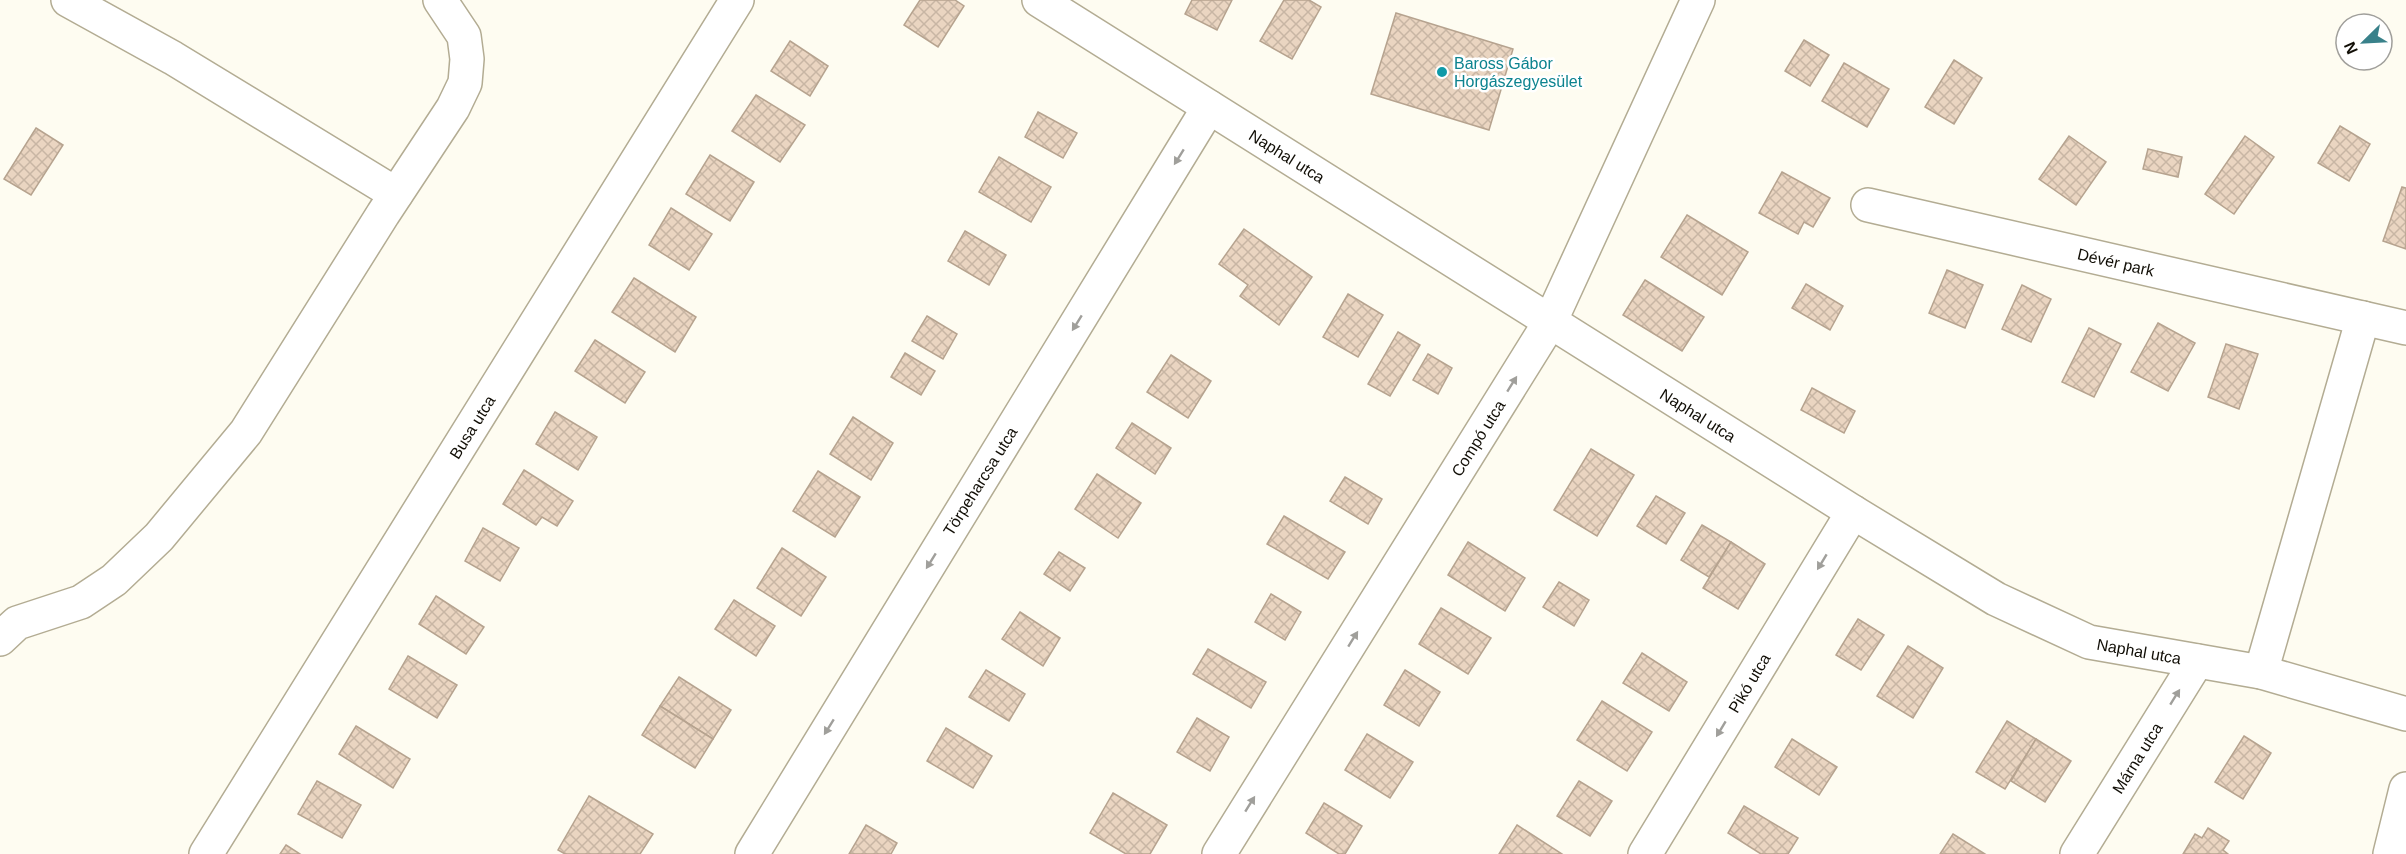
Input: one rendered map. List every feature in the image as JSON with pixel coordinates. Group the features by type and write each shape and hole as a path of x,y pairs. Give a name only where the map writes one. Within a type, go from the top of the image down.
{"street":[{"path":"68,0 173,58 396,194"},
{"path":"6,621 81,602 114,580 159,537 246,432 453,108 465,83 467,59 464,36 440,0"},
{"name":"Busa utca","path":"206,854 737,0"},
{"name":"Naphal utca","path":"1039,0 1853,512 1996,599 2089,642 2261,672 2406,714"},
{"name":"Compó utca","path":"1219,854 1550,322 1698,0"},
{"name":"Törpeharcsa utca","path":"752,854 1209,107"},
{"name":"Dévér park","path":"1868,206 2406,328"},
{"path":"2261,672 2363,318"},
{"name":"Pikó utca","path":"1645,854 1853,512"},
{"name":"Márna utca","path":"2078,854 2197,661"},
{"path":"2390,854 2406,789"}],"building":[{"path":"920,0 955,0 964,6 938,47 904,25"},
{"path":"1192,0 1232,0 1217,30 1185,14"},
{"path":"1284,0 1309,0 1321,7 1292,59 1260,41"},
{"name":"Baross Gábor Horgászegyesület","path":"1396,13 1513,49 1489,130 1371,94"},
{"path":"1804,40 1829,55 1810,86 1785,71"},
{"path":"790,41 828,66 810,96 771,71"},
{"path":"1954,60 1982,78 1954,124 1925,107"},
{"path":"1844,63 1889,89 1867,127 1822,101"},
{"path":"756,95 805,125 780,162 732,131"},
{"path":"1038,112 1077,133 1063,158 1025,137"},
{"path":"2340,126 2370,144 2349,181 2318,163"},
{"path":"36,128 63,145 31,195 4,179"},
{"path":"2069,136 2106,162 2076,205 2039,179"},
{"path":"2245,136 2274,157 2234,214 2205,194"},
{"path":"2148,149 2182,157 2178,177 2143,169"},
{"path":"710,155 754,182 730,221 686,194"},
{"path":"999,157 1051,187 1031,222 979,192"},
{"path":"1782,172 1830,198 1813,227 1804,222 1798,234 1759,213"},
{"path":"2402,187 2406,188 2406,249 2383,241"},
{"path":"671,208 712,234 689,270 649,245"},
{"path":"1687,215 1748,252 1722,295 1661,257"},
{"path":"1244,229 1312,277 1279,325 1240,296 1248,285 1219,264"},
{"path":"965,231 1006,255 989,285 948,261"},
{"path":"1947,270 1983,285 1965,328 1929,313"},
{"path":"634,278 696,317 675,352 612,312"},
{"path":"1645,280 1704,317 1682,351 1623,315"},
{"path":"1806,284 1843,306 1830,330 1792,308"},
{"path":"2022,285 2051,299 2031,342 2002,329"},
{"path":"1348,294 1383,315 1358,357 1323,337"},
{"path":"927,316 957,334 943,359 912,341"},
{"path":"2158,323 2195,343 2168,391 2131,372"},
{"path":"2089,328 2121,344 2094,397 2062,382"},
{"path":"1398,332 1420,345 1390,396 1368,384"},
{"path":"595,340 645,372 625,403 575,371"},
{"path":"2226,344 2258,354 2239,409 2208,397"},
{"path":"905,353 935,371 921,395 891,377"},
{"path":"1428,354 1452,368 1438,394 1413,380"},
{"path":"1171,355 1211,381 1188,418 1147,392"},
{"path":"1812,388 1855,411 1844,433 1801,410"},
{"path":"555,412 597,437 578,470 536,444"},
{"path":"853,417 893,443 871,480 830,454"},
{"path":"1132,423 1171,448 1155,474 1116,448"},
{"path":"1591,449 1634,475 1597,536 1554,510"},
{"path":"524,470 573,501 557,526 542,517 536,525 503,504"},
{"path":"818,471 860,497 835,537 793,511"},
{"path":"1097,474 1141,503 1118,538 1075,509"},
{"path":"1345,477 1382,499 1368,524 1330,501"},
{"path":"1656,496 1685,513 1666,544 1637,526"},
{"path":"1284,516 1345,552 1328,579 1267,544"},
{"path":"1702,525 1731,542 1709,577 1681,560"},
{"path":"483,528 519,548 500,581 465,561"},
{"path":"1468,542 1525,578 1505,611 1448,575"},
{"path":"1731,542 1765,564 1738,609 1703,588"},
{"path":"782,548 826,577 801,616 757,588"},
{"path":"1059,552 1085,568 1070,591 1044,574"},
{"path":"1559,582 1589,600 1574,626 1543,607"},
{"path":"1271,594 1301,612 1285,640 1255,622"},
{"path":"436,596 484,627 466,654 419,624"},
{"path":"734,600 775,626 756,656 715,629"},
{"path":"1441,608 1491,638 1468,674 1419,644"},
{"path":"1020,612 1060,638 1043,666 1002,639"},
{"path":"1858,619 1884,635 1861,670 1836,655"},
{"path":"1908,646 1943,668 1913,718 1877,696"},
{"path":"1208,649 1266,682 1251,708 1193,674"},
{"path":"1642,653 1687,682 1669,711 1623,683"},
{"path":"408,656 457,685 437,718 389,689"},
{"path":"986,670 1025,694 1009,721 969,697"},
{"path":"1405,670 1440,692 1419,726 1384,705"},
{"path":"679,677 731,710 713,739 660,706"},
{"path":"1602,701 1652,732 1627,771 1577,740"},
{"path":"660,706 713,739 695,768 642,735"},
{"path":"1197,718 1229,737 1210,771 1177,752"},
{"path":"2007,721 2036,739 2005,789 1976,772"},
{"path":"356,726 410,759 393,788 339,754"},
{"path":"946,728 992,756 973,788 927,761"},
{"path":"1367,734 1413,762 1390,798 1345,770"},
{"path":"2244,736 2271,753 2243,799 2215,782"},
{"path":"1792,739 1837,767 1819,795 1775,767"},
{"path":"2036,739 2071,761 2045,802 2011,781"},
{"path":"317,781 361,805 342,838 298,814"},
{"path":"1579,781 1612,801 1590,836 1557,816"},
{"path":"1113,793 1167,825 1150,854 1126,854 1090,833"},
{"path":"589,796 653,834 640,854 565,854 558,850"},
{"path":"1324,803 1362,826 1345,854 1339,854 1306,833"},
{"path":"1744,806 1798,838 1788,854 1761,854 1728,833"},
{"path":"866,825 897,843 891,854 849,854"},
{"path":"1517,825 1562,854 1499,854"},
{"path":"2208,828 2229,841 2223,850 2228,854 2183,854 2195,834 2202,838"},
{"path":"1953,834 1985,854 1940,854"},
{"path":"286,845 300,854 280,854"}],"place":[{"name":"Baross Gábor Horgászegyesület","path":"1442,72"}]}
